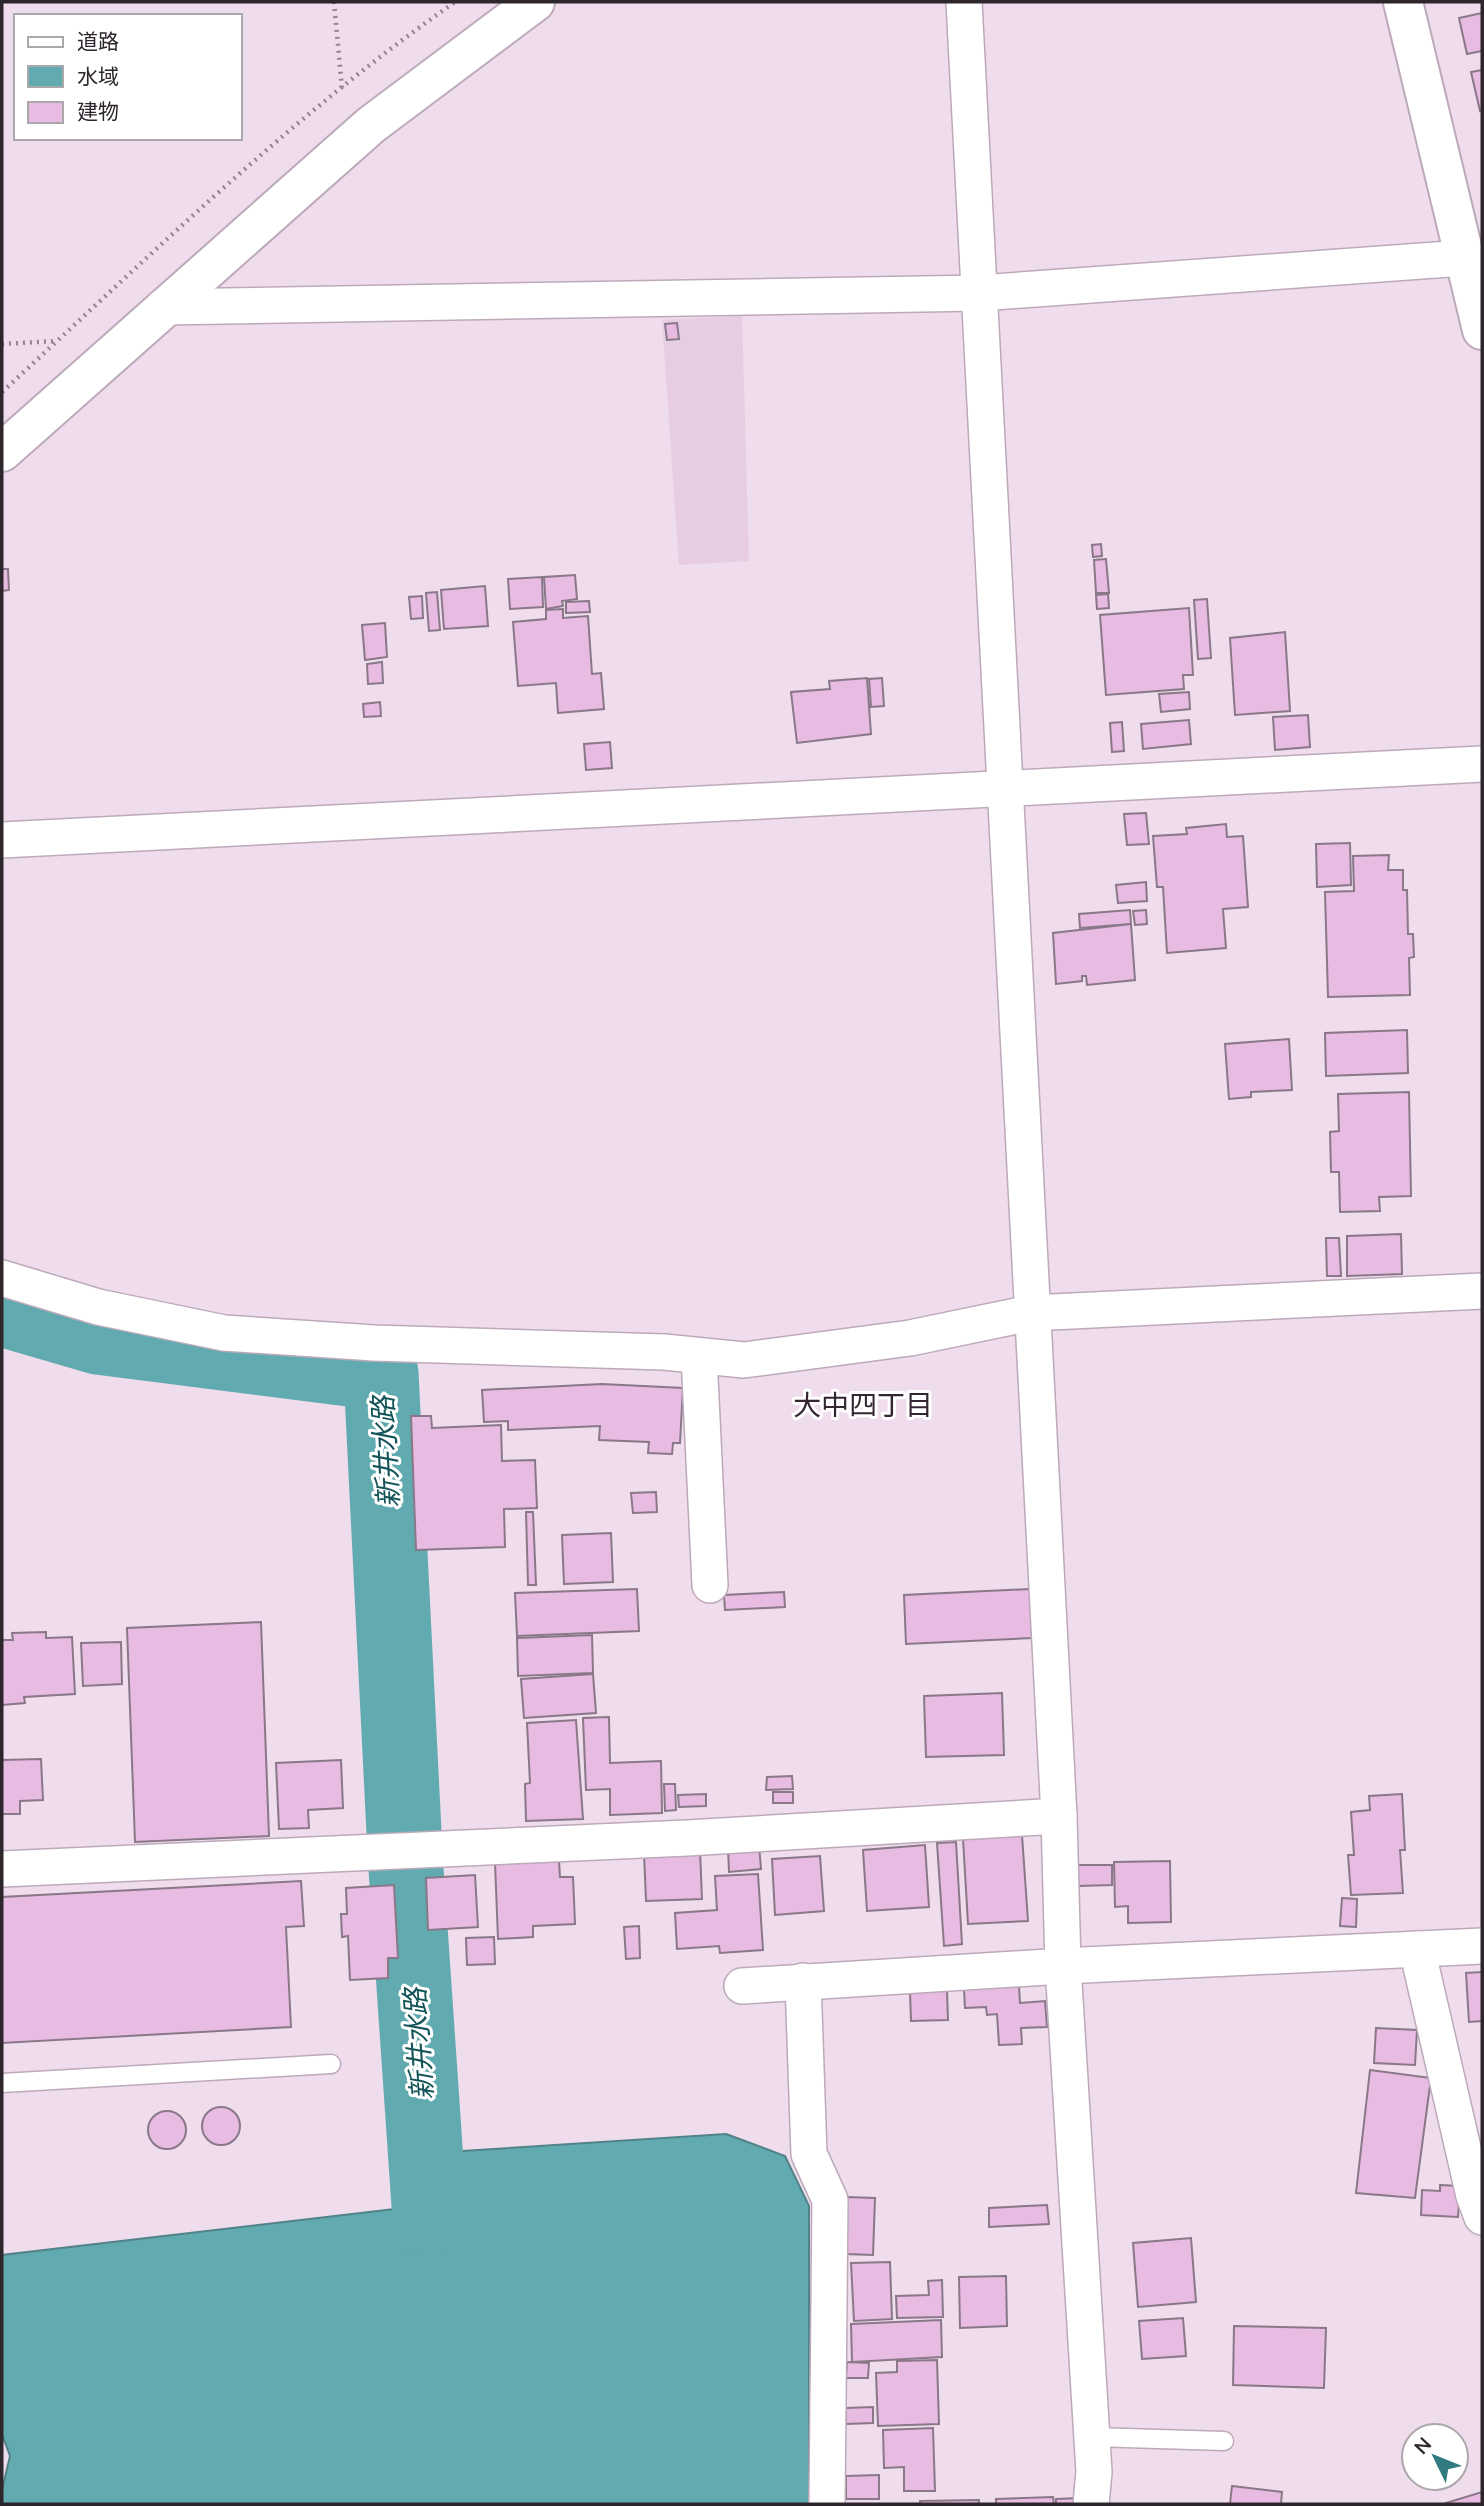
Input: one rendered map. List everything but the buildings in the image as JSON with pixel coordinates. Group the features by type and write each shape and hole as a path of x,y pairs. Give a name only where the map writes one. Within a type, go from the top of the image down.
{"street":[{"path":"2,453 163,307 360,135 535,2"},
{"path":"964,2 1003,790 1059,1816 1063,1966 1093,2437 1091,2504"},
{"path":"1403,2 1482,330"},
{"path":"163,307 980,293 1463,258"},
{"path":"2,840 1482,764"},
{"path":"2,1278 98,1307 224,1334 744,1360 910,1338 1031,1313 1482,1291"},
{"path":"699,1356 710,1585"},
{"path":"2,1869 674,1839 1059,1816"},
{"path":"742,1986 1063,1966 1482,1946"},
{"path":"1417,1949 1474,2196 1482,2217"},
{"path":"803,1981 809,2154 830,2200 827,2504"}],"lane":[{"path":"2,2083 331,2064"},
{"path":"1093,2437 1224,2441"}],"path":[{"path":"334,2 340,80 360,135"},
{"path":"2,392 259,153 361,69 455,2"}],"shaded area":[{"path":"742,316 749,561 679,565 662,320"}],"water":[{"path":"726,2134 785,2156 809,2206 809,2504 2,2504 2,2490 10,2456 2,2434 2,2255 437,2204 431,2153"}],"waterway":[{"name":"新井水路","path":"2,1309 98,1337 381,1373 404,1832"},
{"name":"新井水路","path":"406,1869 430,2220"}],"district":[{"name":"大中四丁目","path":"863,1404"}]}
